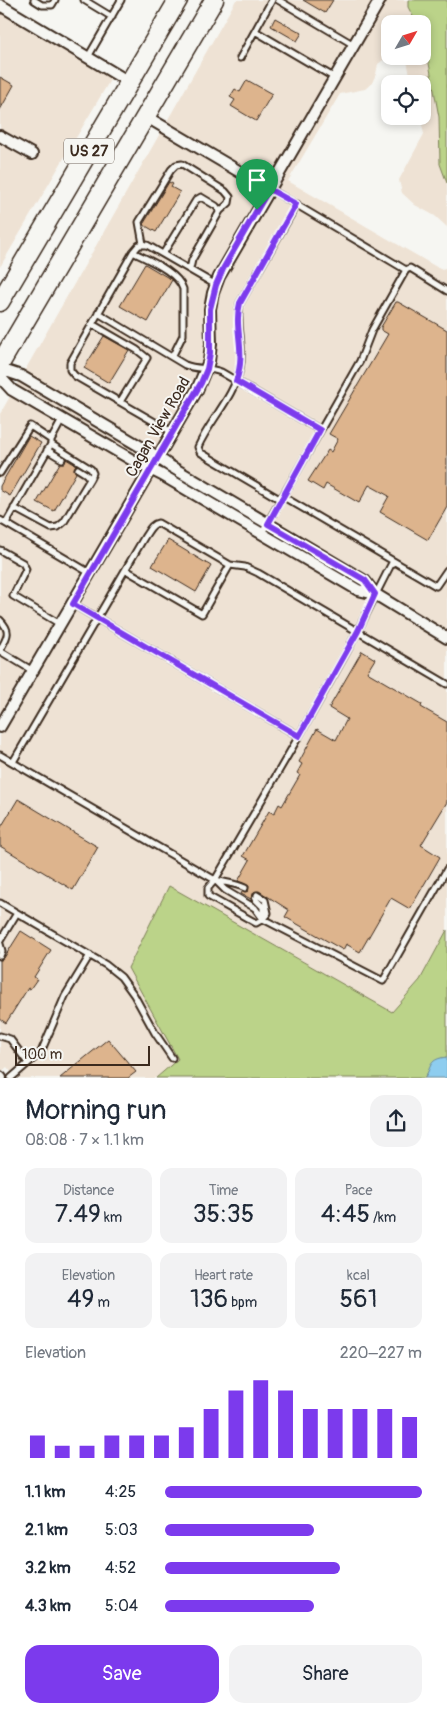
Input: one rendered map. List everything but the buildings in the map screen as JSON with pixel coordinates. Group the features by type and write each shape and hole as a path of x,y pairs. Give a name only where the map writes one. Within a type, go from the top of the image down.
{"highway":[{"name":"US 27","path":"0,302 178,0"},
{"path":"118,163 116,153 119,142 200,0"},
{"name":"US 27","path":"0,364 214,0"}],"street":[{"name":"Cagan View Road","path":"0,727 198,390 207,369 211,344 210,309 216,285 223,269 380,0"},
{"path":"2,4 129,82"},
{"path":"145,116 269,189"},
{"path":"0,136 32,154"},
{"path":"0,370 20,375 365,580 375,594"},
{"path":"0,377 12,390 358,590 375,594 447,638"}],"lane":[{"path":"34,0 42,5 52,5 55,0"},
{"path":"84,0 112,17"},
{"path":"88,57 122,0"},
{"path":"240,58 272,0"},
{"path":"278,0 354,45"},
{"path":"255,31 335,78"},
{"path":"143,244 140,222 171,170 176,165 182,164 225,191 230,197 229,203 220,211 192,260 190,269"},
{"path":"269,189 406,270 410,268 447,291"},
{"path":"163,254 196,200 201,197 216,206 220,211"},
{"path":"296,204 240,303 238,313 241,360 236,381 199,444 198,450 436,586 447,570"},
{"path":"143,244 216,285"},
{"path":"143,244 139,245 133,252 70,363 70,370 75,376 173,432"},
{"path":"133,252 176,277 182,284 183,335 172,357"},
{"path":"262,533 360,360 372,330 406,270"},
{"path":"98,313 190,367 221,372 320,430"},
{"path":"92,324 137,350 147,358 120,402"},
{"path":"6,524 48,450 62,419"},
{"path":"0,473 30,426 91,468 93,473 90,480 64,522 58,527 51,528 14,508"},
{"path":"48,450 62,459"},
{"path":"78,469 86,474 90,480"},
{"path":"0,520 90,574"},
{"path":"13,762 153,525 158,523 230,565 245,567 258,573 447,684"},
{"path":"0,550 23,563 26,569 12,596 60,624"},
{"path":"256,897 264,900 268,913 264,919 256,923 208,896 208,888 215,880 299,736 358,631 393,561"},
{"path":"126,570 202,614 230,565"},
{"path":"73,604 299,736"},
{"path":"0,620 6,625 8,631 7,638 0,651 33,671"},
{"path":"0,755 215,880 229,884 235,883 244,889"},
{"path":"215,880 225,890 255,908 264,919 383,981 447,869"},
{"path":"0,903 90,955 121,977 172,1058"},
{"path":"0,956 2,951 0,943 17,913"},
{"path":"11,1078 41,1052 65,996 90,955"},
{"path":"0,1036 10,1039 28,1063"}],"shaded area":[{"path":"236,0 408,0 408,7 412,15 381,15 381,62 378,64 372,83 365,89 340,94 288,181 440,269 447,268 447,930 420,980 392,1012 169,887 128,968 179,1059 156,1078 16,1078 7,1067 0,1073 0,414"},
{"path":"0,9 113,75 0,267"},
{"path":"408,65 429,65 439,117 440,164 447,183 447,227 435,216 415,205 402,193 399,180 424,134 422,125 431,125 431,75 410,75"}],"green space":[{"path":"408,0 447,0 447,183 440,164 439,117 429,65 431,65 431,15 412,15 408,7"},
{"path":"169,886 392,1012 420,980 447,930 447,1057 435,1061 425,1078 156,1078 178,1059 128,968"}],"water":[{"path":"447,1057 447,1078 425,1078 434,1061"}],"route":[{"path":"269,189 296,204 244,293 238,308 242,352 236,381 320,430 268,524 365,580 375,594 358,631 299,736 73,604 201,383 207,369 210,353 210,309 216,285 223,269 257,210 269,189"}]}
